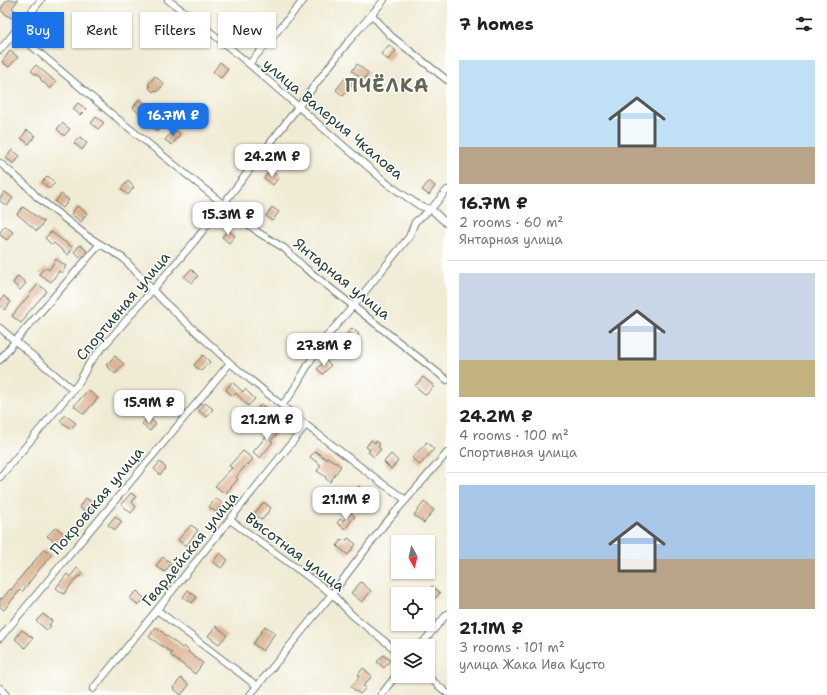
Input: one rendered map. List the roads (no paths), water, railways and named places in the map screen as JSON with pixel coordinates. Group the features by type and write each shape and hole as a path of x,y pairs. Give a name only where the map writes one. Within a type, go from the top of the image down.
{"street":[{"path":"31,12 41,0"},
{"name":"улица Валерия Чкалова","path":"168,0 201,24 249,64 389,185 420,206 431,209 447,224"},
{"path":"176,6 181,0"},
{"path":"249,64 304,0"},
{"name":"Спортивная улица","path":"0,477 78,384 90,362 194,242 297,106 384,0"},
{"path":"372,15 391,36 447,80"},
{"path":"0,50 12,36"},
{"name":"Янтарная улица","path":"34,48 113,115 223,204 259,232 284,248 305,268 354,305 447,380"},
{"path":"0,163 26,185 36,197 87,236 122,258 152,290 230,363 306,425 406,500"},
{"path":"282,405 298,383 321,342 354,305 409,237 415,222 431,209 447,190"},
{"path":"0,360 100,244"},
{"path":"0,328 73,390"},
{"name":"Покровская улица","path":"0,638 230,363"},
{"name":"Гвардейская улица","path":"93,689 306,425"},
{"path":"250,695 332,594 384,525 447,453"},
{"name":"Высотная улица","path":"230,520 332,594 352,615 391,646"},
{"path":"157,610 257,686"},
{"path":"426,639 447,614"},
{"path":"381,695 391,682"},
{"path":"435,683 447,693"},
{"path":"0,688 6,695"}],"district":[{"name":"ПЧЁЛКА","path":"387,85"}]}
